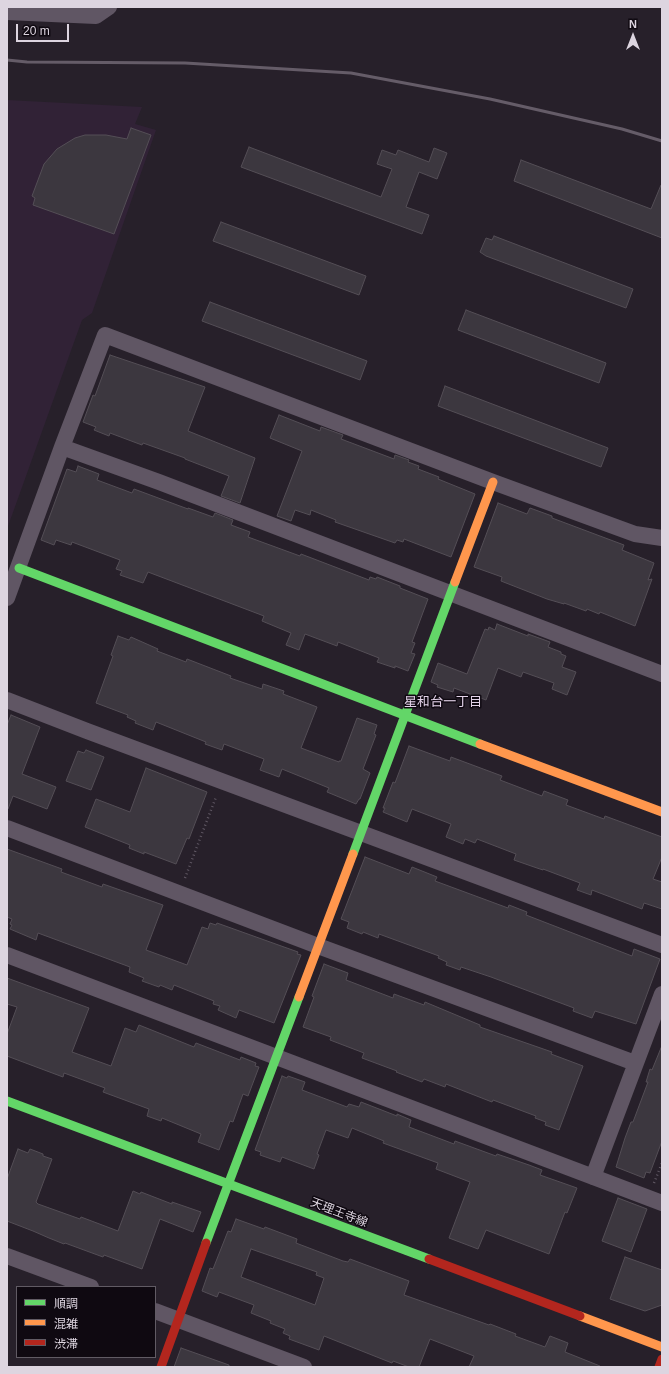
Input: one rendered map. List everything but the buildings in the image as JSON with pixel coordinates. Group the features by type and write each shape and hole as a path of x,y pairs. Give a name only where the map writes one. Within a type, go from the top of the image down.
{"street":[{"path":"7,12 96,16 109,7"},
{"path":"7,598 105,335 493,482 635,534 662,538"},
{"path":"62,447 159,482 662,674"},
{"path":"161,1367 228,1184 493,482"},
{"path":"19,568 662,812"},
{"path":"7,700 662,945"},
{"path":"7,828 179,894 635,1063"},
{"path":"7,955 662,1203"},
{"path":"593,1177 662,994"},
{"name":"天理王寺線","path":"7,1101 662,1347"},
{"path":"7,1256 88,1286"},
{"path":"156,1311 304,1367"},
{"path":"659,1367 662,1359"}],"path":[{"path":"179,894 222,781"},
{"path":"654,1183 662,1163"}],"shaded area":[{"path":"7,100 142,107 135,124 156,130 92,313 82,320 7,529"}],"railway":[{"path":"7,60 27,62 185,63 351,73 490,99 622,129 662,141"}],"traffic: fast":[{"path":"19,568 480,744"},
{"path":"353,854 455,582"},
{"path":"206,1243 299,997"},
{"path":"7,1101 429,1259"}],"traffic: slow":[{"path":"455,582 493,482"},
{"path":"480,744 662,812"},
{"path":"299,997 353,854"},
{"path":"580,1316 662,1347"}],"traffic: jam":[{"path":"161,1367 206,1243"},
{"path":"429,1259 580,1316"},
{"path":"659,1367 662,1359"}],"district":[{"name":"星和台一丁目","path":"443,702"}]}
